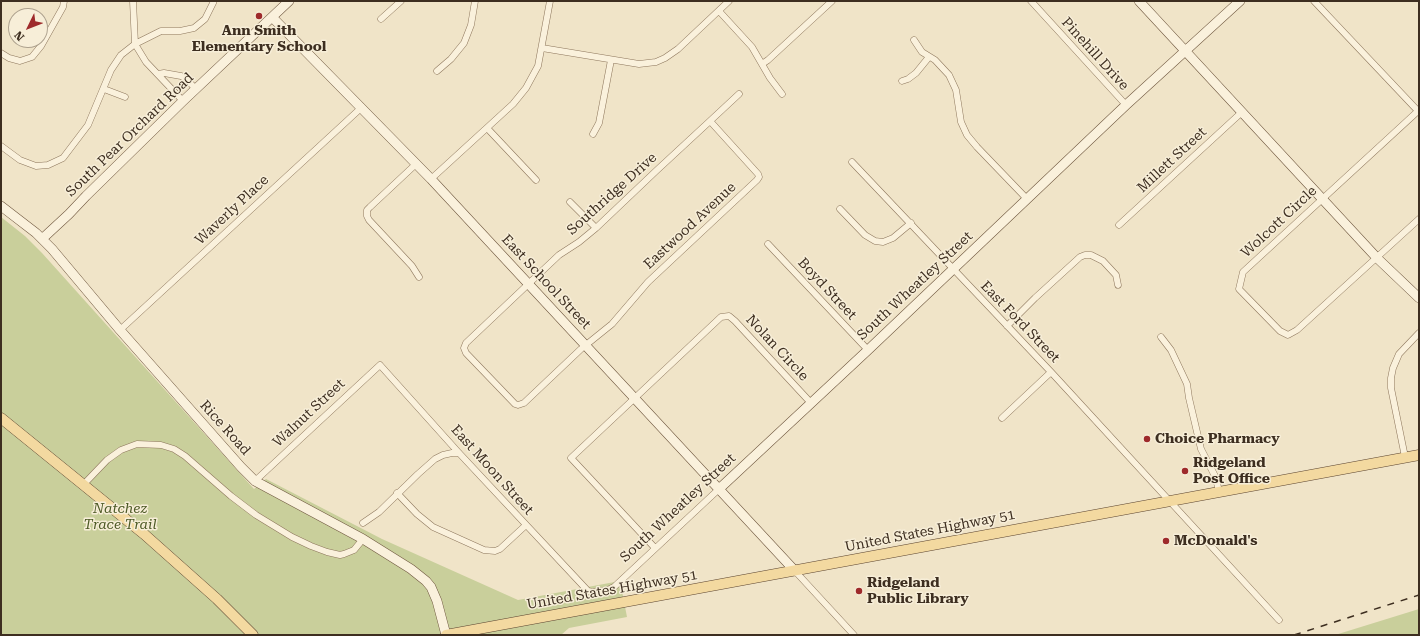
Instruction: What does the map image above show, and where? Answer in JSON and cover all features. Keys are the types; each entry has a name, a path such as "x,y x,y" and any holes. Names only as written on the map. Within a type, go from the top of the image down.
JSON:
{"main road":[{"path":"1,418 144,534 217,599 253,635"},
{"name":"United States Highway 51","path":"446,635 1419,455"}],"street":[{"path":"1,53 9,58 20,61 32,57 41,46 63,7 64,1"},
{"path":"133,1 135,44 146,62 183,101"},
{"name":"South Pear Orchard Road","path":"42,239 183,101 289,1"},
{"path":"381,19 401,1"},
{"path":"437,71 451,59 464,43 471,25 475,1"},
{"path":"430,179 513,104 526,88 538,66 550,1"},
{"path":"542,48 611,60 648,64 665,58 678,49 729,1"},
{"path":"762,64 832,1"},
{"name":"Pinehill Drive","path":"1031,1 1126,105"},
{"path":"1139,1 1377,258 1419,298"},
{"name":"South Wheatley Street","path":"608,590 614,587 868,350 1126,105 1186,52 1240,1"},
{"path":"1314,1 1418,112"},
{"path":"1,146 20,160 36,166 48,165 63,158 88,124 111,70 121,55 135,44 161,32 180,31 194,28 205,19 214,3"},
{"path":"719,11 752,47 770,78 782,94"},
{"name":"East School Street","path":"272,17 416,164 795,571"},
{"path":"914,40 922,52 942,67 949,75 956,90 961,122 967,135 1027,198"},
{"path":"902,81 908,79 916,73 929,56"},
{"path":"593,134 599,123 611,60"},
{"path":"158,74 164,73 181,76 196,89"},
{"path":"104,88 125,96"},
{"name":"Southridge Drive","path":"586,346 524,403 518,405 513,403 466,353 464,348 466,343 559,255 583,239 596,228 739,94"},
{"name":"Waverly Place","path":"120,330 361,108"},
{"name":"Millett Street","path":"1119,225 1242,112"},
{"name":"Wolcott Circle","path":"1418,112 1322,198 1243,272 1239,289 1280,331 1288,335 1297,330 1419,219"},
{"name":"Eastwood Avenue","path":"586,346 612,324 648,282 759,177 758,174 710,121"},
{"path":"487,128 536,180"},
{"name":"East Ford Street","path":"852,162 1052,372 1279,620"},
{"path":"416,164 367,210 367,216 412,266 419,277"},
{"path":"570,202 596,228"},
{"name":"Rice Road","path":"1,206 52,249 120,330 241,467 255,480 363,539 411,569 426,581 431,587 437,601 446,635"},
{"path":"840,209 865,235 875,241 883,242 893,238 911,223"},
{"name":"Boyd Street","path":"768,244 868,350"},
{"path":"1007,326 1080,257 1085,255 1091,255 1103,261 1116,275 1118,286"},
{"name":"Nolan Circle","path":"635,399 721,317 729,316 811,402"},
{"path":"1405,457 1391,388 1391,378 1393,368 1399,354 1419,333"},
{"path":"1161,337 1171,350 1187,384 1201,450 1216,478 1219,492"},
{"name":"Walnut Street","path":"255,480 380,365"},
{"name":"East Moon Street","path":"380,365 459,453 588,591 593,592 608,590"},
{"path":"1002,418 1052,372"},
{"path":"635,399 571,458 655,548"},
{"path":"84,484 107,460 120,450 137,444 161,445 170,447 185,456 230,496 256,516 311,546 340,555 354,550 363,539"},
{"path":"363,523 379,512 397,493 435,459 452,452 459,453"},
{"path":"397,493 432,527 484,550 495,551 500,549 526,525"},
{"path":"795,571 854,635"}],"green space":[{"name":"Natchez Trace Trail","path":"1,217 25,236 42,253 254,489 266,479 382,539 518,600 620,581 627,617 569,628 561,635 1,635"},
{"path":"1419,609 1419,635 1335,635"}],"railway":[{"path":"1294,635 1419,595"}],"place":[{"name":"Ann Smith Elementary School","path":"259,16"},
{"name":"Choice Pharmacy","path":"1147,439"},
{"name":"Ridgeland Post Office","path":"1185,471"},
{"name":"McDonald's","path":"1166,541"},
{"name":"Ridgeland Public Library","path":"859,591"}]}
